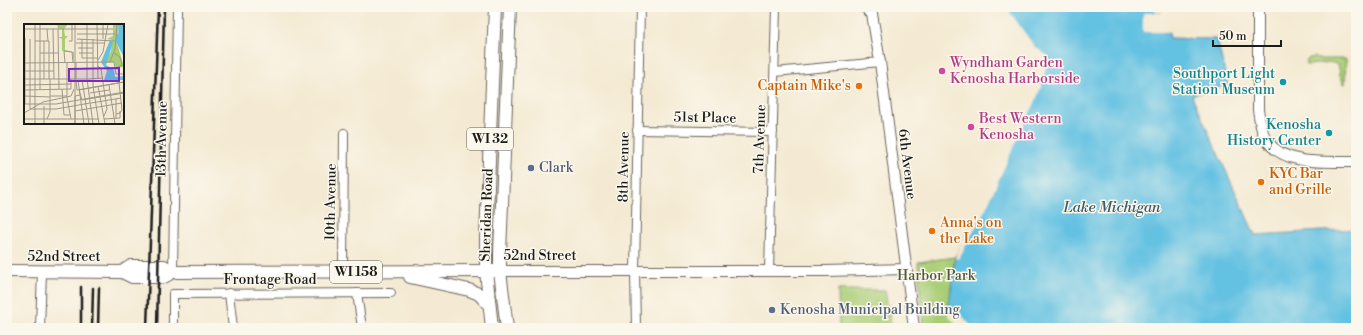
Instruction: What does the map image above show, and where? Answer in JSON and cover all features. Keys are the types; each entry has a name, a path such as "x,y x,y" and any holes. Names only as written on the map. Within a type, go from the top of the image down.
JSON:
{"main road":[{"name":"Sheridan Road","path":"492,328 486,271 486,238 495,7"},
{"name":"Sheridan Road","path":"507,328 500,271 500,237 510,7"},
{"name":"52nd Street","path":"7,271 122,272 132,266 164,266 173,272 500,271"},
{"path":"388,272 469,290 479,294 489,305"}],"street":[{"name":"13th Avenue","path":"173,272 177,7"},
{"name":"8th Avenue","path":"636,328 635,271 640,7"},
{"name":"7th Avenue","path":"769,271 776,7"},
{"name":"6th Avenue","path":"864,7 872,14 880,62 914,328"},
{"path":"1258,7 1258,110 1260,125 1267,142 1288,157 1307,161 1356,162"},
{"path":"775,72 880,62"},
{"name":"51st Place","path":"637,130 773,132"},
{"name":"10th Avenue","path":"343,272 344,133"},
{"name":"52nd Street","path":"500,271 769,271 907,269"},
{"path":"40,328 42,272"},
{"path":"229,293 234,328"},
{"path":"357,293 362,328"},
{"name":"Frontage Road","path":"172,328 173,294 391,293"}],"green space":[{"path":"1315,57 1317,59 1346,59 1345,84 1343,84 1339,67 1335,64 1327,62 1306,65 1307,59"},
{"name":"Harbor Park","path":"955,257 948,312 962,328 923,328 918,262"},
{"path":"838,290 885,290 892,328 839,328"}],"water":[{"name":"Lake Michigan","path":"1004,7 1153,7 1155,13 1162,13 1163,32 1169,32 1170,38 1217,39 1228,85 1205,90 1192,96 1255,235 1356,229 1356,326 1329,328 962,328 948,312 955,257 1034,95 1044,59"}],"pier":[{"path":"1002,7 1006,7 1035,47 1048,56 1043,81 1035,103 1022,128 986,208 959,258 955,259 1032,94 1042,60 1032,50"},
{"path":"1143,13 1164,13 1165,30 1168,30 1168,32 1143,32"},
{"path":"949,305 956,309 973,328 959,328 948,315"}],"railway":[{"path":"147,328 158,7"},
{"path":"157,328 164,7"},
{"path":"81,287 81,328"},
{"path":"92,328 93,288"},
{"path":"98,328 99,288"}],"place":[{"name":"Wyndham Garden Kenosha Harborside","path":"942,71"},
{"name":"Southport Light Station Museum","path":"1283,82"},
{"name":"Captain Mike's","path":"859,86"},
{"name":"Best Western Kenosha","path":"971,127"},
{"name":"Kenosha History Center","path":"1329,133"},
{"name":"Clark","path":"531,168"},
{"name":"KYC Bar and Grille","path":"1261,182"},
{"name":"Anna's on the Lake","path":"932,231"},
{"name":"Kenosha Municipal Building","path":"772,310"}]}
